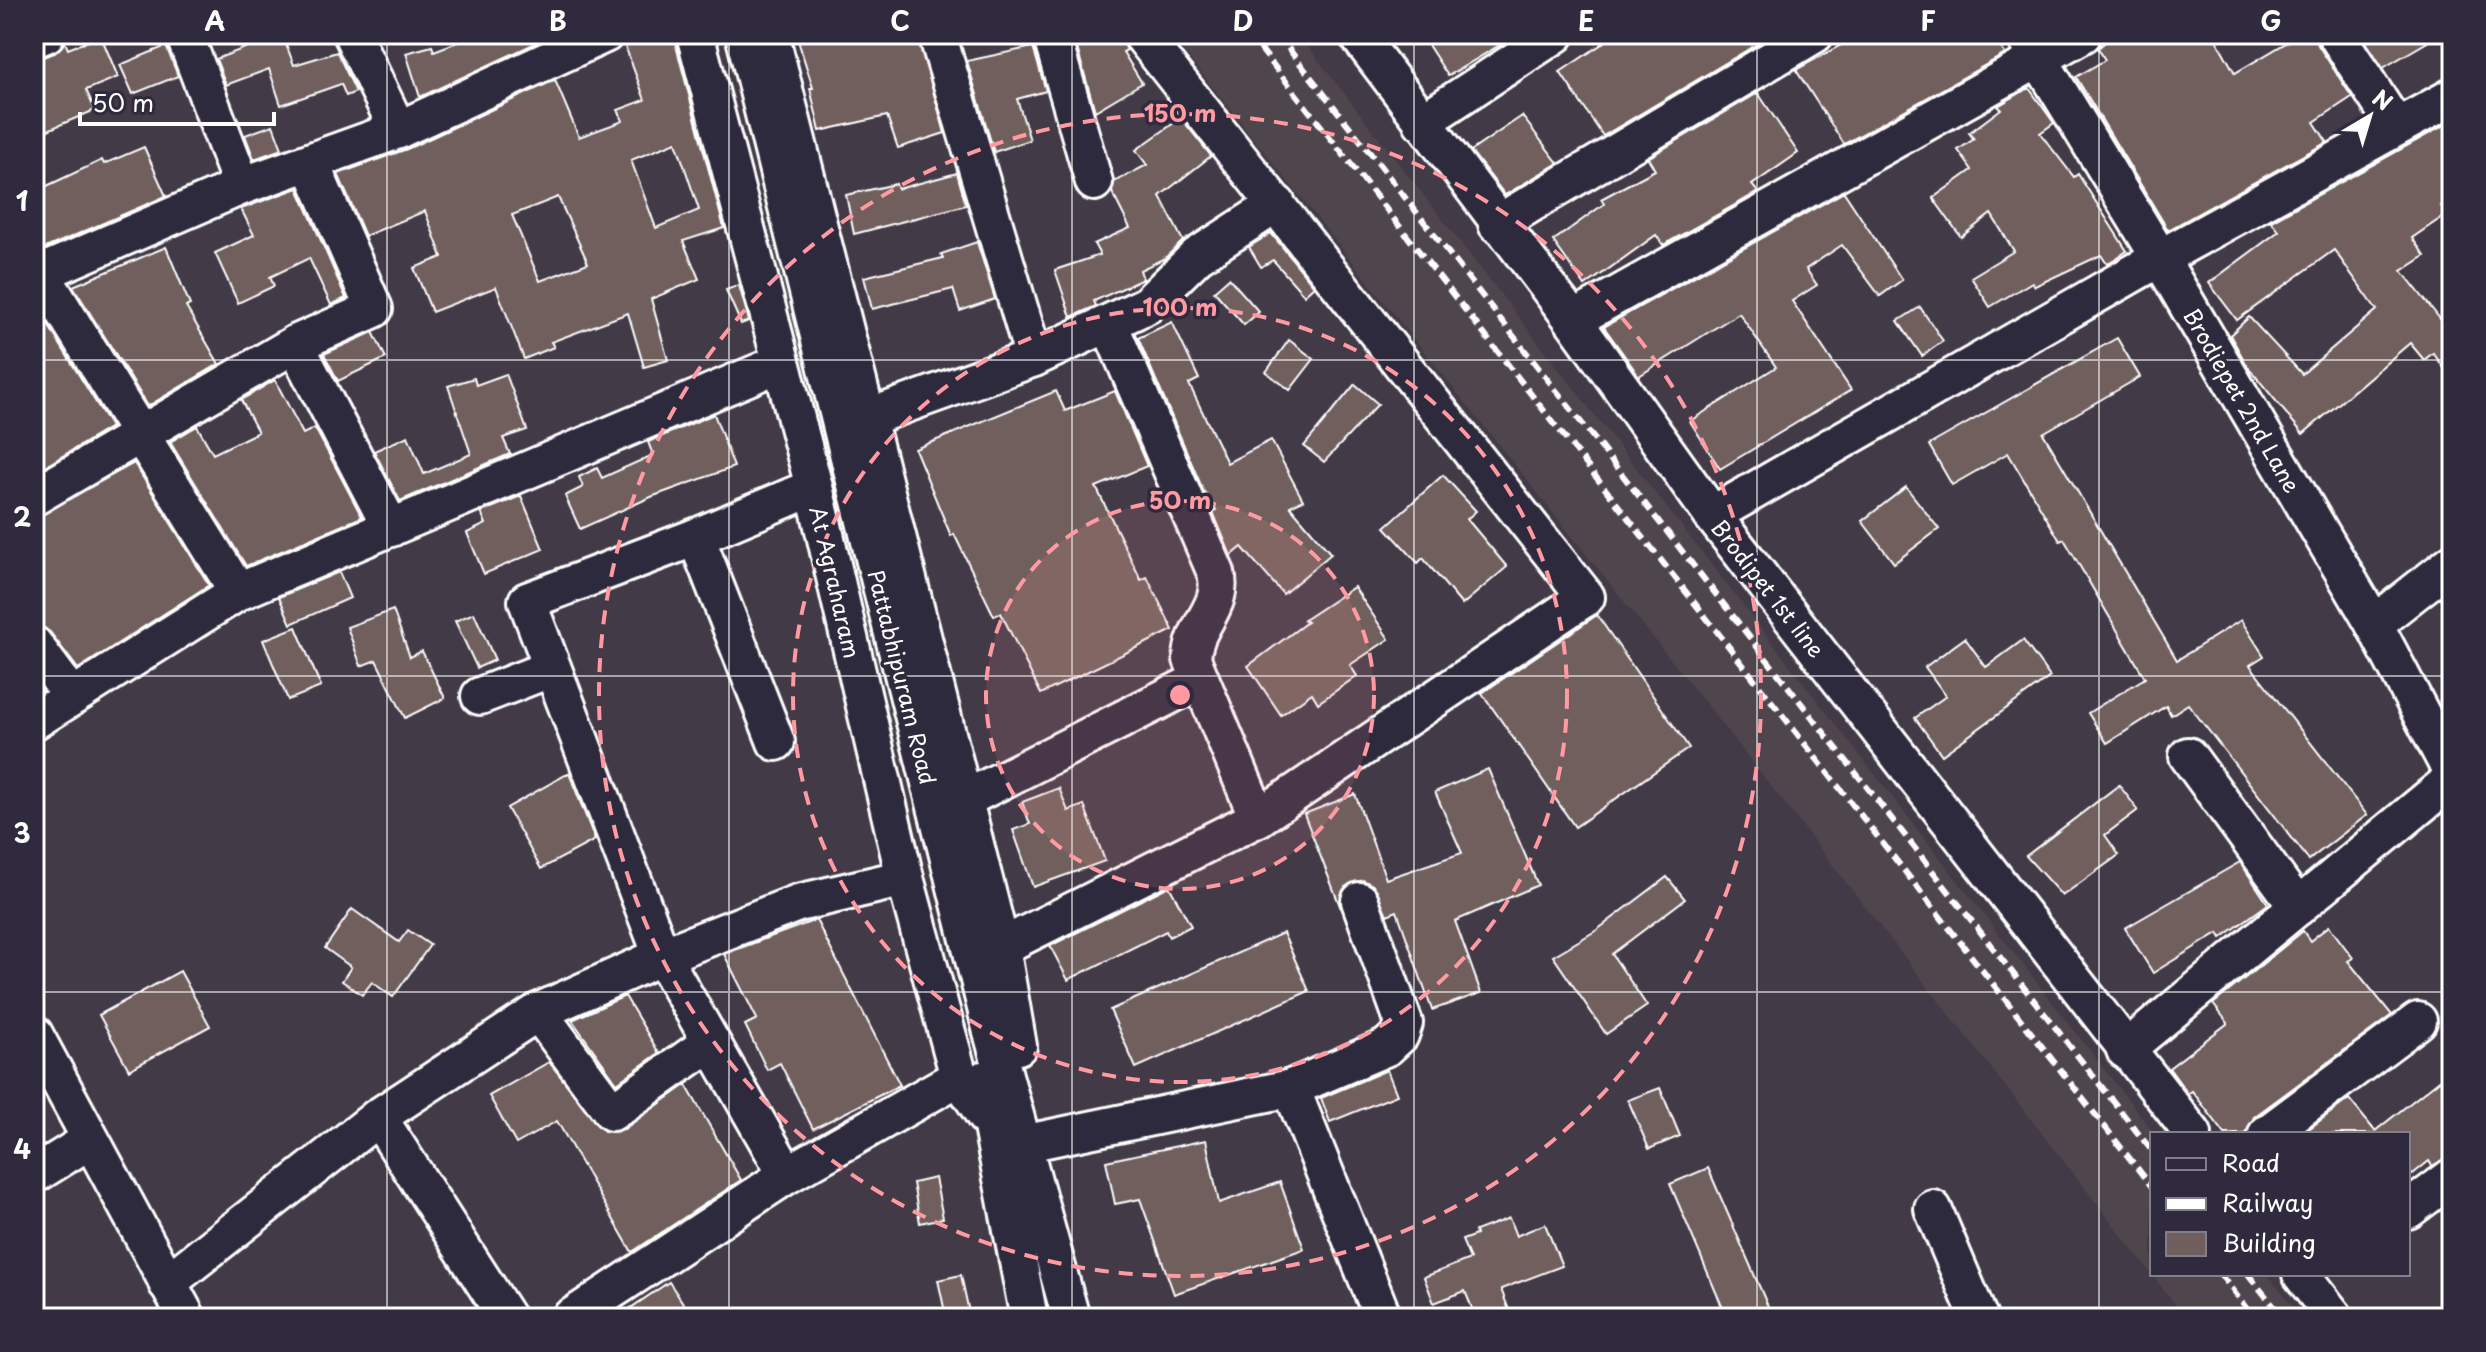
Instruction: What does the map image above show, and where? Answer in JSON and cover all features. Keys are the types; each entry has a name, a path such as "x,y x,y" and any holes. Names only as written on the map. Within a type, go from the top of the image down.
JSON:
{"street":[{"path":"34,39 46,34"},
{"path":"184,34 242,186"},
{"path":"352,34 398,130"},
{"path":"238,592 142,433 37,274 242,186 398,130 605,34"},
{"name":"At Agraharam","path":"695,34 814,487 905,878 959,1077 1009,1126"},
{"name":"Pattabhipuram Road","path":"729,34 1009,1126 1071,1318"},
{"name":"Pattabhipuram Road","path":"744,34 913,755"},
{"path":"770,34 870,417 1001,947 1025,1084 1009,1126 1291,1088 1387,1047 1400,1035 1404,1023 1360,901"},
{"path":"937,34 1034,358"},
{"path":"1051,34 1094,182"},
{"path":"1001,947 1258,818 1586,597 1141,34"},
{"name":"Brodipet 1st line","path":"1357,34 1497,224 1573,320 1712,515 2191,1132"},
{"path":"1422,122 1556,34"},
{"path":"1497,224 1815,34"},
{"path":"1573,320 2031,46 2083,34"},
{"path":"2336,34 2396,127"},
{"name":"Brodiepet 2nd Lane","path":"2031,46 2160,258 2374,624 2452,776"},
{"path":"1712,515 2160,258 2452,97"},
{"path":"34,497 295,344 374,309 310,162"},
{"path":"870,417 1034,358 1147,305 1197,256 1277,204"},
{"path":"1109,324 1220,587 1217,600 1193,640 1192,659 1258,818"},
{"path":"295,344 391,528"},
{"path":"34,721 238,592 781,363"},
{"path":"787,1175 662,956 527,601 696,537 814,487"},
{"path":"696,537 776,742"},
{"path":"2374,624 2452,563"},
{"path":"34,645 72,696"},
{"path":"480,696 552,668"},
{"path":"963,800 1200,680"},
{"path":"2188,756 2298,907"},
{"path":"2125,1050 2452,776"},
{"path":"167,1283 378,1117 538,1012 662,956 798,903 905,878"},
{"path":"538,1012 612,1112 711,1042"},
{"path":"2270,1132 2418,1021"},
{"path":"34,1034 187,1318"},
{"path":"570,1318 787,1175 959,1077"},
{"path":"1291,1088 1383,1318"},
{"path":"378,1117 507,1318"},
{"name":"Pattabhipuram Road","path":"1009,1126 1029,1318"},
{"path":"34,1175 90,1140"},
{"path":"2410,1208 2452,1177"},
{"path":"1933,1209 1979,1318"},
{"path":"2310,1277 2335,1318"}],"shaded area":[{"path":"1170,34 1298,34 2153,1132 2150,1132 2150,1272 1731,735"},
{"path":"2153,1276 2269,1276 2302,1318 2186,1318"}],"building":[{"path":"253,34 282,34 294,65 337,52 356,92 346,96 341,84 281,105 269,69 226,85 216,59 256,44"},
{"path":"478,34 535,34 538,42 420,97 406,53 432,46 434,51"},
{"path":"626,34 673,34 724,228 683,241 699,279 651,299 668,360 644,367 628,313 551,342 554,347 524,359 496,287 432,312 414,268 442,257 425,211 365,236 338,174 407,149 555,80 579,137 623,121 618,110 645,100 624,43","holes":["676,142 699,210 656,228 631,160","558,197 588,263 540,281 512,215"]},
{"path":"796,34 917,34 945,133 898,148 887,116 820,131 810,88 813,88"},
{"path":"1085,34 1120,34 1127,50 1123,52 1142,83 1095,111 1075,41"},
{"path":"1421,34 1518,34 1448,76"},
{"path":"1617,34 1774,34 1603,136 1560,72"},
{"path":"1861,34 1993,34 2005,54 1844,144 1796,70"},
{"path":"2115,34 2213,34 2235,73 2301,34 2315,34 2318,45 2352,97 2314,122 2327,142 2168,230 2076,77 2105,60 2098,48"},
{"path":"2361,34 2441,34 2383,68"},
{"path":"101,36 118,77 86,90 95,110 34,136 34,60 55,53 65,42 68,49"},
{"path":"166,46 178,76 133,94 120,65"},
{"path":"1033,47 1046,91 1017,99 1030,140 994,152 967,61"},
{"path":"2029,88 2054,123 2040,133 2074,177 2078,174 2127,251 2107,264 2101,255 2035,286 2032,282 1990,307 1971,277 2014,251 1991,214 1961,237 1933,198 1972,170 1958,150 1974,139 1969,133 2001,109 1998,106"},
{"path":"1758,93 1798,153 1752,185 1758,192 1663,245 1656,235 1585,286 1553,241 1604,204 1601,199 1655,170 1648,158"},
{"path":"1522,116 1558,163 1505,195 1471,151"},
{"path":"1181,118 1211,156 1160,196 1183,241 1165,258 1140,270 1143,279 1094,301 1096,306 1071,317 1055,270 1100,255 1094,244 1130,228 1112,192 1114,182 1147,165 1136,150"},
{"path":"2452,121 2452,199 2441,206 2447,214 2412,238 2425,256 2402,271 2452,334 2452,379 2433,353 2424,360 2410,343 2303,434 2248,367 2230,335 2249,317 2302,374 2377,310 2334,250 2237,320 2209,283 2279,231 2271,221"},
{"path":"273,125 282,149 254,159 245,135"},
{"path":"144,147 166,196 34,253 34,192 102,160 104,164"},
{"path":"957,173 966,205 854,234 846,195 896,184 898,189"},
{"path":"298,188 346,298 331,305 309,258 270,277 274,286 238,303 215,253 254,235 241,209"},
{"path":"1844,192 1902,280 1880,296 1842,245 1806,269 1817,285 1792,301 1851,390 1720,469 1690,421 1776,367 1739,313 1639,376 1604,327"},
{"path":"1271,233 1314,286 1304,295 1273,260 1261,267 1249,247"},
{"path":"977,242 995,299 960,311 953,289 872,309 864,277 943,258 941,254"},
{"path":"166,247 190,305 186,307 219,364 148,406 73,286"},
{"path":"1229,278 1259,312 1244,325 1214,291"},
{"path":"739,285 749,321 741,324 726,290"},
{"path":"34,302 111,427 34,473"},
{"path":"1920,307 1943,341 1922,356 1898,321"},
{"path":"1172,322 1199,379 1189,384 1227,463 1271,440 1303,500 1290,506 1331,554 1283,594 1242,547 1231,556 1213,512 1216,510 1203,490 1138,338"},
{"path":"373,332 386,358 338,381 324,354"},
{"path":"2117,338 2140,377 2043,433 2177,660 2241,620 2264,656 2250,665 2367,815 2309,860 2188,704 2171,715 2166,706 2107,743 2088,713 2145,678 2064,539 2060,541 2008,453 1952,485 1929,445"},
{"path":"1289,340 1314,359 1290,390 1266,372"},
{"path":"506,374 527,430 503,438 510,454 400,501 374,451 408,436 424,474 471,454 448,386 474,378 476,385"},
{"path":"275,380 303,434 315,428 362,517 246,566 170,442 197,426 213,454 258,432 241,400"},
{"path":"1355,384 1378,404 1324,462 1304,446"},
{"path":"1056,391 1065,411 1115,391 1147,466 1096,487 1141,580 1147,577 1173,630 1041,694 1001,613 994,616 954,534 951,536 915,449"},
{"path":"714,414 734,467 651,497 580,529 565,496 583,487 579,477 597,468 602,478 653,455 648,442"},
{"path":"134,463 209,585 78,669 50,632 34,624 34,518"},
{"path":"1443,475 1476,511 1467,519 1507,567 1462,605 1423,558 1418,563 1385,527"},
{"path":"1906,487 1939,529 1894,563 1862,521"},
{"path":"521,496 543,549 484,574 467,533 486,524 481,512"},
{"path":"339,572 350,598 291,624 279,597"},
{"path":"1354,587 1389,639 1350,665 1357,676 1318,703 1312,693 1281,715 1248,666 1307,622 1304,620"},
{"path":"393,610 410,657 422,651 445,698 405,718 376,660 361,666 347,627"},
{"path":"474,613 495,660 477,668 455,621"},
{"path":"1597,615 1689,748 1575,827 1482,693"},
{"path":"296,627 321,687 288,700 263,640"},
{"path":"1965,638 1986,667 2023,640 2050,677 1942,755 1915,718 1946,696 1925,667"},
{"path":"1488,769 1538,885 1455,921 1481,993 1432,1010 1397,911 1387,915 1374,886 1363,880 1345,887 1340,906 1304,814 1355,794 1386,879 1462,853 1435,792"},
{"path":"569,773 595,840 541,869 507,808"},
{"path":"2119,785 2138,810 2105,835 2119,855 2062,896 2026,856"},
{"path":"1059,788 1068,811 1084,805 1105,861 1033,887 1013,830 1030,824 1022,802"},
{"path":"2240,862 2268,904 2221,938 2218,933 2153,973 2125,928"},
{"path":"1667,877 1685,899 1612,954 1647,1006 1606,1034 1553,956 1597,930"},
{"path":"1169,886 1191,926 1169,937 1166,931 1068,980 1050,946"},
{"path":"352,909 399,942 408,930 430,945 393,997 372,982 362,995 342,981 351,967 325,948"},
{"path":"816,920 900,1085 813,1129 780,1063 767,1070 745,1025 757,1019 724,954"},
{"path":"2329,926 2353,958 2348,961 2392,1015 2254,1117 2247,1132 2223,1132 2192,1091 2188,1094 2169,1068 2228,1023 2213,1004 2303,931 2310,941"},
{"path":"1283,933 1309,991 1136,1068 1110,1010"},
{"path":"180,971 210,1026 129,1070 99,1015"},
{"path":"625,996 659,1053 617,1083 572,1020"},
{"path":"549,1062 604,1131 624,1129 686,1085 741,1180 632,1252 557,1121 516,1144 489,1096"},
{"path":"1387,1070 1397,1095 1330,1122 1321,1098"},
{"path":"2452,1070 2452,1156 2432,1166 2429,1161 2410,1176 2410,1132 2305,1132 2349,1099 2375,1131"},
{"path":"1660,1088 1680,1136 1649,1149 1628,1100"},
{"path":"1206,1140 1219,1203 1280,1182 1304,1249 1174,1294 1140,1199 1115,1204 1106,1161"},
{"path":"1708,1168 1773,1318 1727,1318 1670,1184"},
{"path":"935,1178 943,1218 920,1223 913,1183"},
{"path":"1509,1218 1516,1236 1545,1224 1562,1266 1501,1289 1512,1318 1476,1318 1465,1291 1434,1303 1424,1277 1470,1259 1462,1240 1476,1235 1475,1231"},
{"path":"961,1275 969,1312 946,1317 938,1280"},
{"path":"669,1282 687,1309 674,1318 616,1318"}],"railway":[{"path":"1249,34 2150,1184"},
{"path":"1277,34 2150,1148"},
{"path":"2222,1276 2254,1318"},
{"path":"2250,1276 2283,1318"}]}
